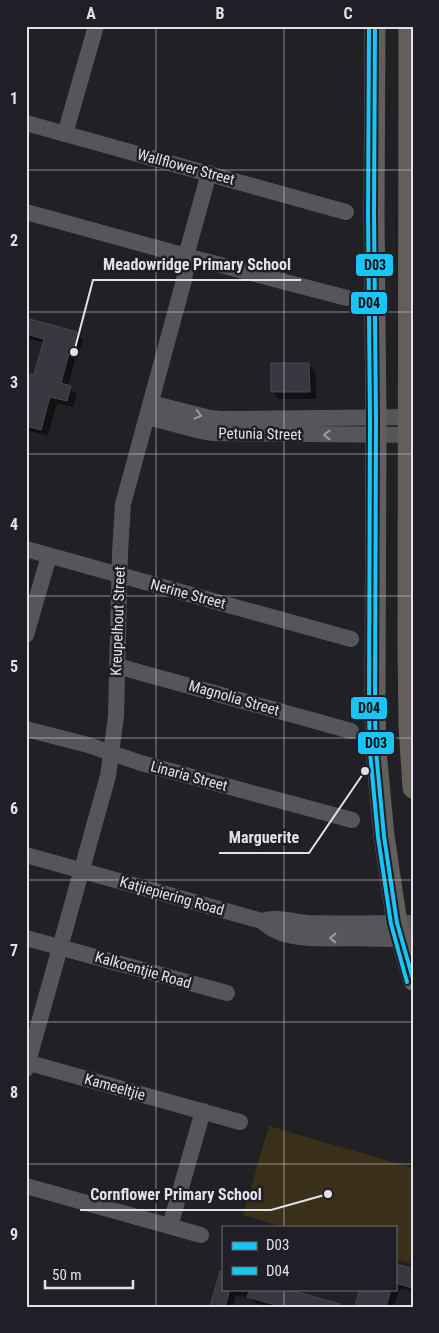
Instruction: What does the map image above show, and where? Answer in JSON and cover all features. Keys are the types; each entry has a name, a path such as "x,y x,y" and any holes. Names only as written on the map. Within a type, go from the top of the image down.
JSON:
{"main road":[{"path":"375,26 376,587 374,646 376,751 384,836 398,931 413,980"},
{"path":"409,26 411,426 408,647 413,788"}],"street":[{"path":"65,134 96,26"},
{"name":"Wallflower Street","path":"26,123 346,212"},
{"name":"Kreupelhout Street","path":"27,1065 108,776 116,716 123,504 184,280 186,256 209,173"},
{"path":"26,212 347,298"},
{"name":"Petunia Street","path":"149,410 201,432 213,434 411,426"},
{"name":"Nerine Street","path":"26,550 351,639"},
{"path":"26,635 49,556"},
{"name":"Magnolia Street","path":"117,666 351,731"},
{"name":"Linaria Street","path":"26,729 111,752 141,763 352,820"},
{"name":"Katjiepiering Road","path":"26,855 262,921 275,930 303,938 398,931"},
{"name":"Kalkoentjie Road","path":"26,938 227,994"},
{"name":"Kameeltjie","path":"27,1065 240,1122"},
{"path":"170,1226 202,1111"},
{"path":"26,1186 201,1235"}],"shaded area":[{"path":"269,1126 413,1168 413,1264 396,1259 396,1226 282,1226 243,1215"}],"building":[{"path":"26,318 77,332 73,347 71,346 61,383 71,386 67,401 50,397 41,430 26,426 26,401 29,391 26,390 26,373 34,375 44,339 26,334"},
{"path":"271,363 309,363 310,392 271,392"},
{"path":"397,1264 413,1269 413,1288 396,1283"},
{"path":"220,1271 222,1271 222,1290 230,1290 225,1307 210,1307"},
{"path":"250,1290 290,1290 340,1304 339,1307 283,1307 247,1297"},
{"path":"359,1290 391,1290 386,1307 355,1307"}],"transit line":[{"name":"D04","path":"369,26 370,752 378,837 391,924 407,982"},
{"name":"D03","path":"375,26 376,751 384,836 397,923 413,979"}],"place":[{"name":"Meadowridge Primary School","path":"74,352"},
{"name":"Marguerite","path":"365,771"},
{"name":"Cornflower Primary School","path":"328,1194"}]}
